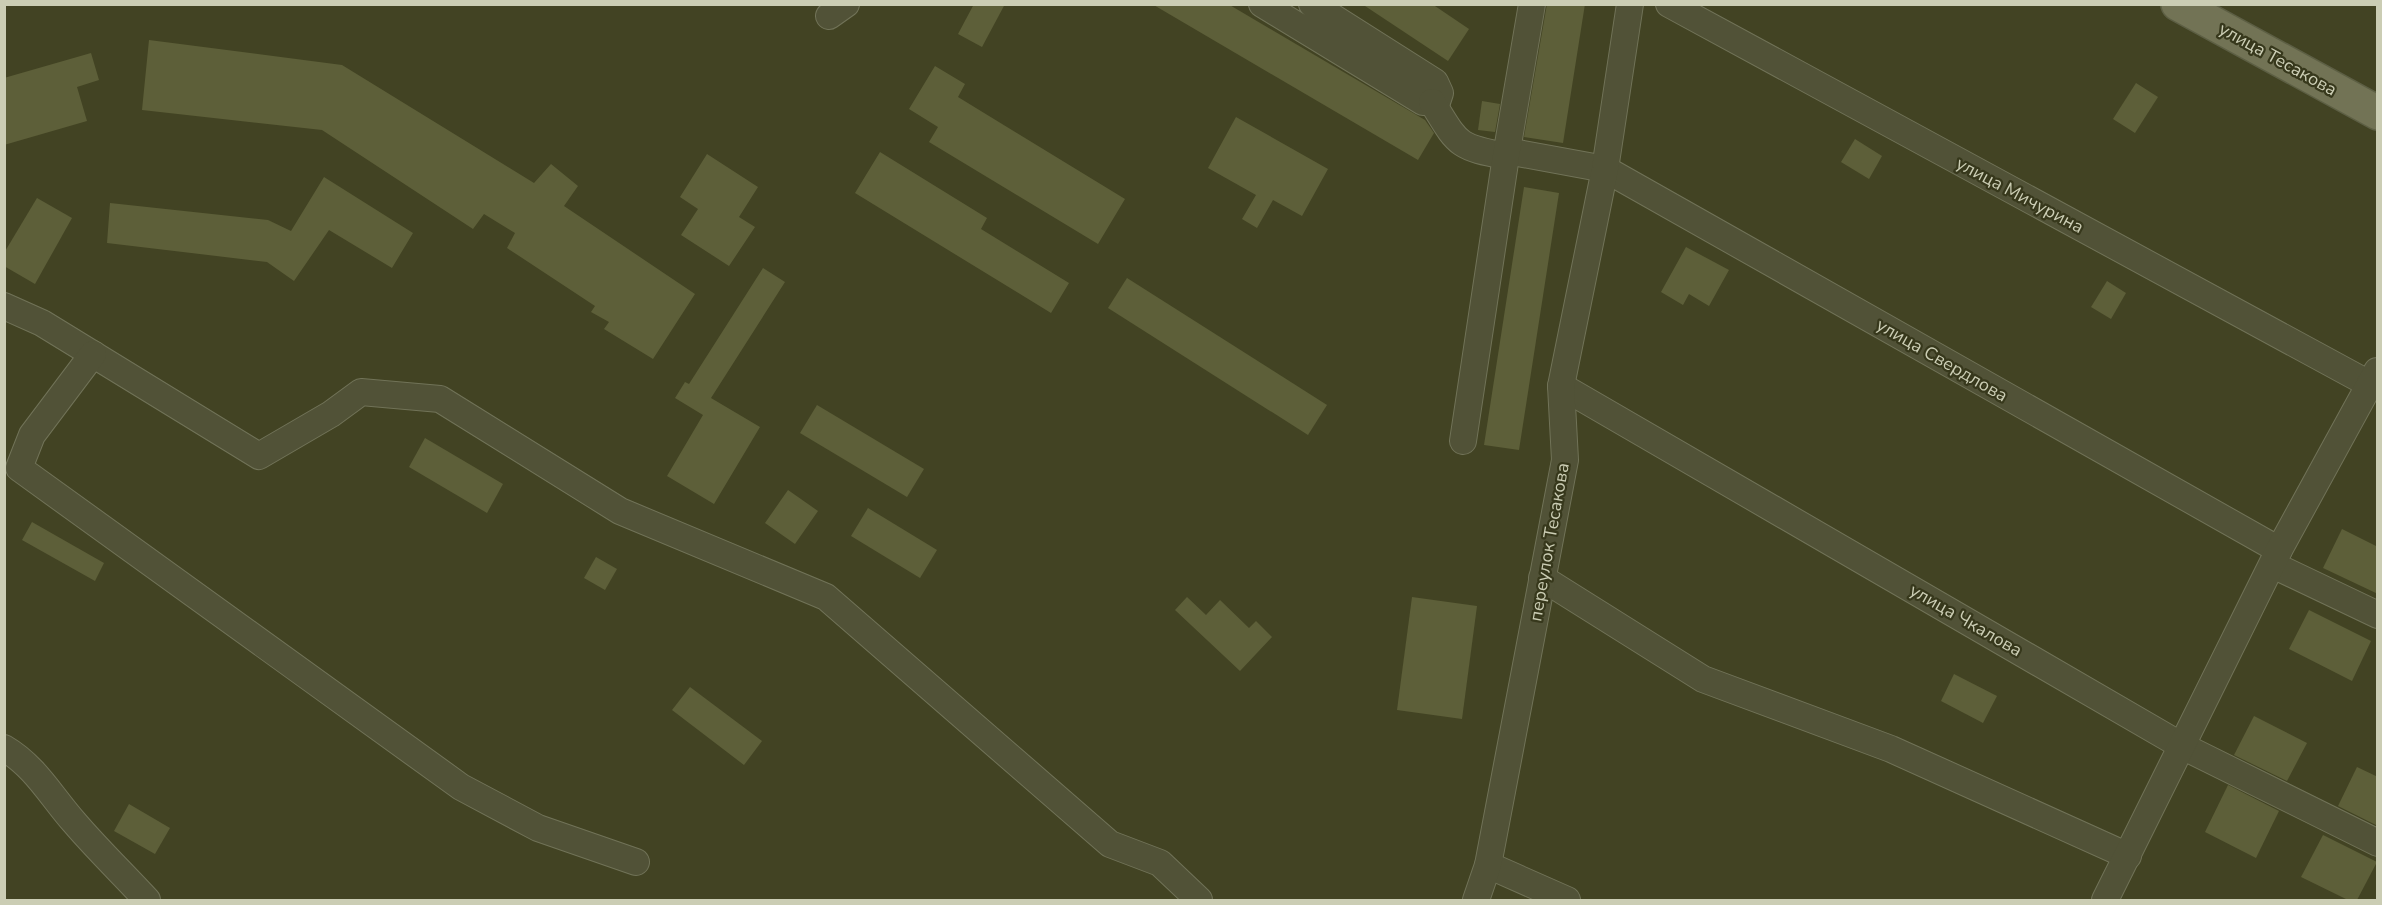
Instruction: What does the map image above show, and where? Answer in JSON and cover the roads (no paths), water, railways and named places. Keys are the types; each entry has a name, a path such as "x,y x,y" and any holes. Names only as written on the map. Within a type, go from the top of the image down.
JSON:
{"main road":[{"name":"улица Тесакова","path":"2178,4 2378,113"}],"street":[{"path":"1262,4 1423,102 1437,102 1440,93 1436,82 1312,4"},
{"path":"1463,441 1506,154 1532,4"},
{"name":"переулок Тесакова","path":"1476,900 1488,865 1565,460 1561,386 1605,169 1630,4"},
{"name":"улица Мичурина","path":"1669,4 2374,378"},
{"name":"улица Свердлова","path":"1432,102 1457,142 1477,151 1605,169 2378,615"},
{"path":"4,306 42,323 259,456 331,414 361,392 440,399 620,511 826,597 1110,844 1160,863 1199,900"},
{"path":"93,354 32,435 18,468 461,787 538,828 636,862"},
{"path":"2105,900 2276,558 2374,378"},
{"name":"улица Чкалова","path":"1561,386 2182,746 2378,843"},
{"path":"1542,578 1703,679 1891,749 2128,856"},
{"path":"4,748 18,756 33,770 74,822 147,900"},
{"path":"1488,865 1567,900"}]}
